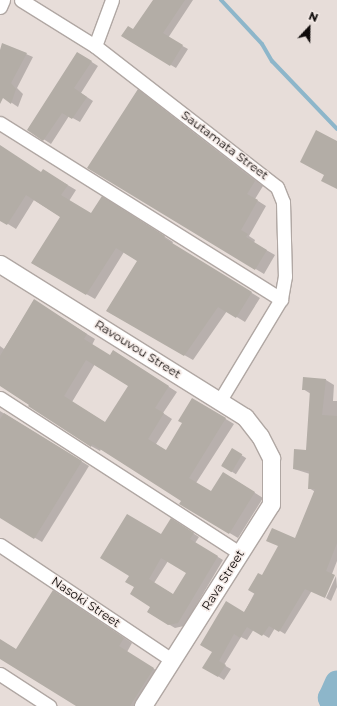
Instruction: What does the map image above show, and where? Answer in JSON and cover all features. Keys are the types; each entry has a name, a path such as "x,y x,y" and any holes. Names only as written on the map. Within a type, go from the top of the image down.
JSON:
{"main road":[{"name":"Ravouvou Street","path":"0,264 220,400 253,425 266,446"},
{"name":"Rava Street","path":"143,706 272,504 273,470 266,446"}],"street":[{"path":"0,7 3,0"},
{"name":"Sautamata Street","path":"21,0 95,46 277,186 283,202 285,276 280,299 220,400"},
{"path":"95,46 112,0"},
{"path":"0,123 280,299"},
{"path":"0,398 240,553"},
{"name":"Nasoki Street","path":"0,544 172,660"},
{"path":"0,674 49,706"}],"building":[{"path":"153,0 185,0 163,33 183,45 170,66 121,36 128,26 133,29"},
{"path":"2,43 27,53 11,83 16,89 11,104 3,98 0,104 0,50"},
{"path":"77,52 92,61 74,88 87,97 72,119 62,113 43,141 27,130"},
{"path":"138,89 255,181 247,194 258,200 241,230 248,234 246,237 267,250 255,270 87,168"},
{"path":"316,130 337,141 337,189 321,181 324,175 300,162"},
{"path":"0,145 41,172 43,169 68,185 61,195 91,213 102,196 165,236 164,238 252,292 236,318 218,307 184,356 106,311 137,261 116,248 86,295 31,263 60,217 26,195 7,225 0,221"},
{"path":"34,299 87,334 84,339 110,355 113,350 169,386 155,408 164,413 148,439 166,450 182,423 178,421 192,398 226,418 189,478 211,491 223,472 255,492 229,534 179,504 181,501 92,444 91,447 0,386 0,356","holes":["86,360 128,386 105,422 64,396"]},
{"path":"303,377 326,379 322,415 337,416 337,543 326,571 335,575 325,598 305,589 279,632 269,626 262,636 247,627 240,638 234,634 219,661 226,665 218,677 202,668 212,652 200,645 226,601 244,612 255,594 248,590 258,573 262,575 278,546 266,541 272,528 295,538 315,489 308,489 309,471 293,469 294,449 306,450 310,390 302,390"},
{"path":"4,413 82,461 34,539 0,518 0,419"},
{"path":"232,448 242,454 231,472 221,466"},
{"path":"127,514 161,534 171,518 194,533 190,539 218,556 178,623 168,625 147,612 150,607 130,594 134,587 125,582 129,576 100,558","holes":["161,558 186,573 173,594 149,579"]},
{"path":"53,590 124,638 119,646 154,668 130,706 76,706 0,659 0,639 16,649"}],"waterway":[{"path":"221,0 262,44 272,61 337,129"},
{"path":"333,706 330,698 337,682"}]}
